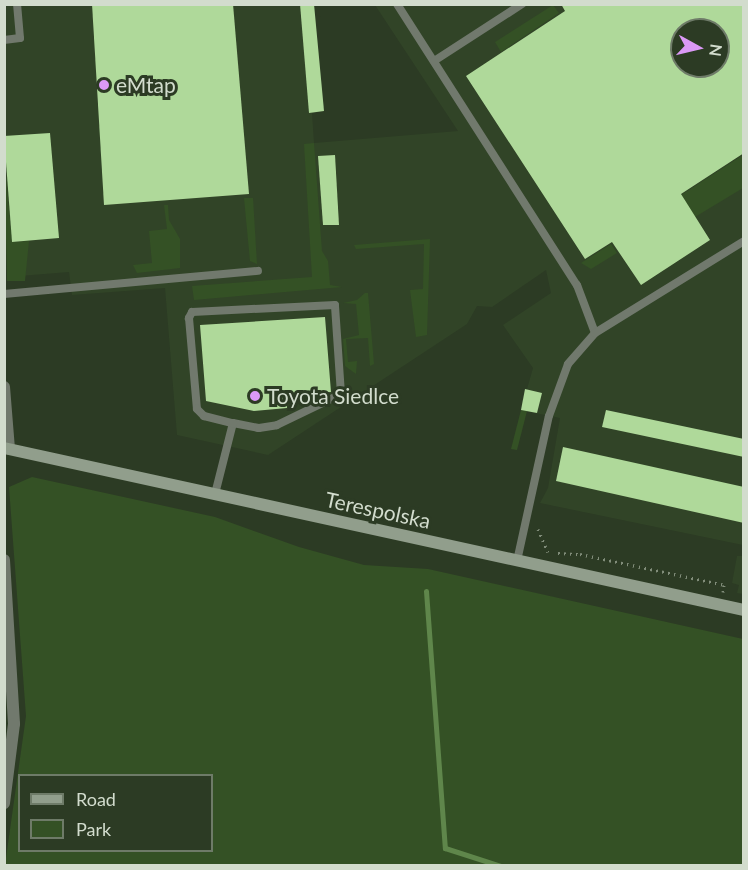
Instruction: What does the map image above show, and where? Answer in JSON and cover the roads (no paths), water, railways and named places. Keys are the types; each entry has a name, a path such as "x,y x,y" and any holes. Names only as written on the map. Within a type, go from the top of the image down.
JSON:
{"street":[{"path":"4,387 7,448"},
{"name":"Terespolska","path":"7,448 518,561 743,608"},
{"path":"4,560 14,724 4,803"}],"lane":[{"path":"4,40 20,38 17,4"},
{"path":"397,4 577,285 595,333"},
{"path":"434,61 522,4"},
{"path":"518,561 549,416 568,364 595,333 744,241"},
{"path":"4,294 258,271"},
{"path":"335,305 341,394 277,425 259,428 233,423 204,416 197,409 189,318 192,312 335,305"},
{"path":"215,494 233,423"}],"waterway":[{"path":"426,591 445,848 501,866"}],"place":[{"name":"eMtap","path":"104,85"},
{"name":"Toyota Siedlce","path":"255,396"}]}
